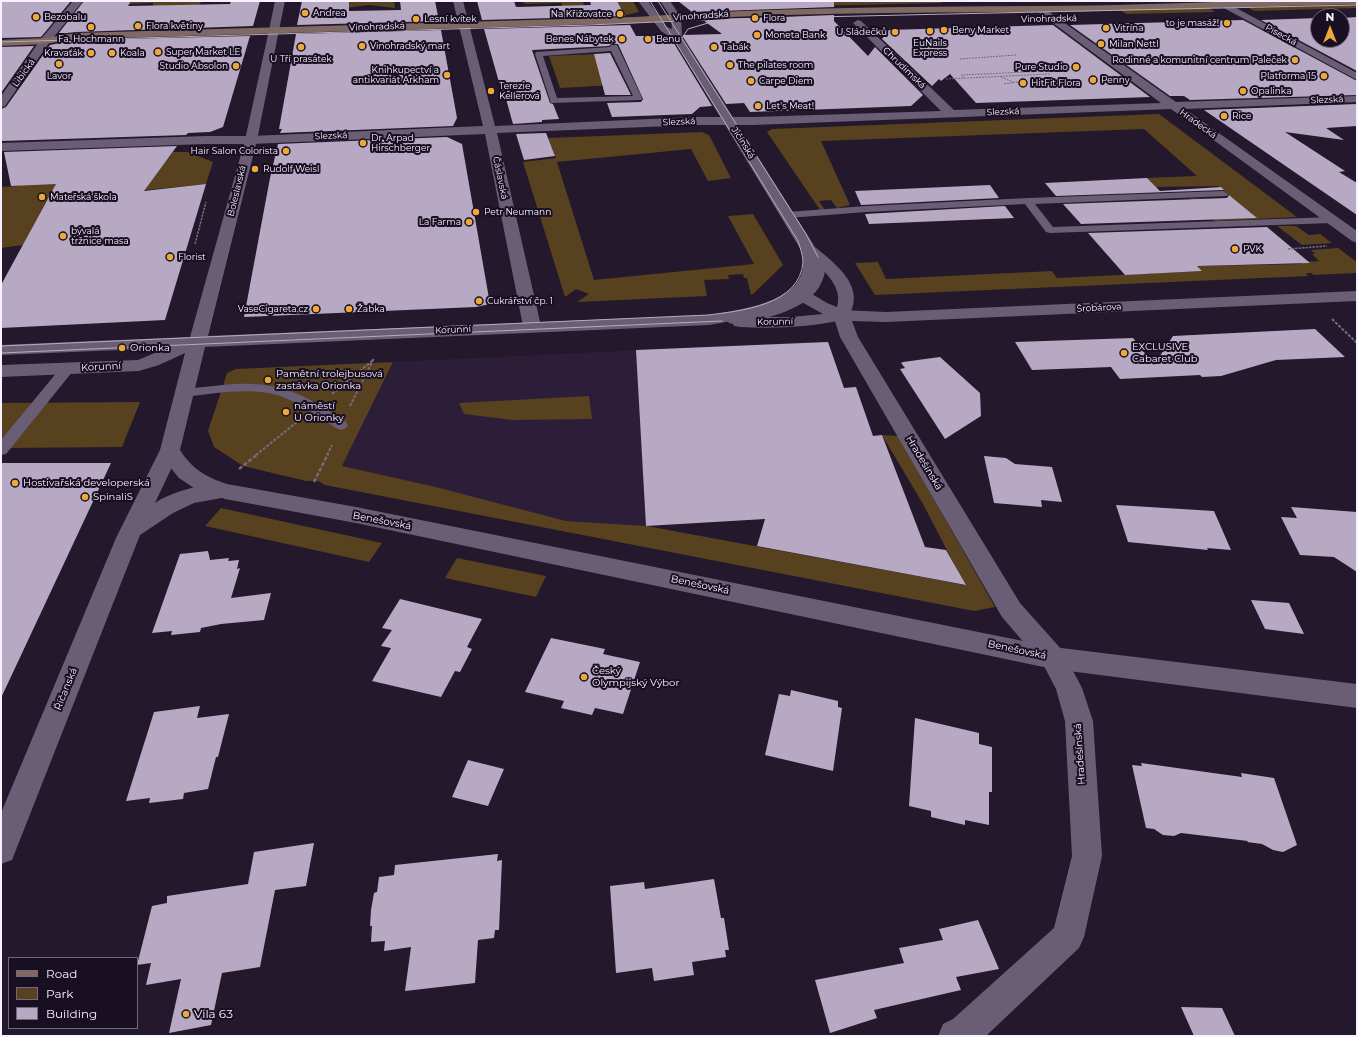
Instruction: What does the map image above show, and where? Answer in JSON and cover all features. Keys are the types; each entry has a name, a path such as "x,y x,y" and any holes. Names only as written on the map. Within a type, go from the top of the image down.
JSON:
{"main road":[{"name":"Vinohradská","path":"1,43 45,41 68,45 273,35 465,30 712,14 902,9 1038,14 1229,3 1357,1"},
{"name":"Vinohradská","path":"1083,18 1357,10"},
{"name":"Vinohradská","path":"1052,19 1068,18"},
{"path":"854,23 873,22"},
{"name":"Vinohradská","path":"465,30 613,33"},
{"name":"Vinohradská","path":"651,30 664,30"}],"street":[{"name":"Libická","path":"1,104 45,41 78,1"},
{"name":"Boleslavská","path":"197,342 251,140 280,1"},
{"name":"Čáslavská","path":"458,1 490,129 532,326"},
{"path":"643,1 657,18 664,30"},
{"name":"Jičínská","path":"665,1 676,17 679,32 730,121 788,215 814,254 832,270 845,290 847,305 841,315"},
{"name":"Písecká","path":"1229,3 1240,13 1357,77"},
{"name":"Hradecká","path":"1038,14 1052,19 1357,238"},
{"name":"Chrudimská","path":"854,23 950,114"},
{"name":"Jičínská","path":"664,30 679,32"},
{"name":"Slezská","path":"1,147 206,140 251,140 490,129 612,121 730,121 1357,99"},
{"name":"Jičínská","path":"800,295 812,269 814,254"},
{"path":"800,295 841,315"},
{"name":"Korunní","path":"716,320 769,308 800,295"},
{"name":"Šrobárova","path":"841,315 886,317 1357,296"},
{"name":"Korunní","path":"1,350 532,326 716,320 778,323 812,321 841,315"},
{"name":"Hradešínská","path":"841,315 849,337 1011,610 1054,658 1069,688 1079,721 1087,856 1068,937 964,1033 955,1036"},
{"path":"170,450 197,342"},
{"name":"Korunní","path":"1,371 139,365 153,361 197,342"},
{"name":"Benešovská","path":"170,450 186,473 201,483 225,491 356,515 1054,658 1357,696"},
{"name":"Říčanská","path":"1,849 127,538 170,450"},
{"path":"132,529 165,507 190,496 225,491"}],"lane":[{"path":"614,48 638,98 610,101 554,101 539,54 614,48"},
{"path":"788,215 1028,201 1223,194"},
{"path":"1028,201 1050,230 1332,220"},
{"path":"1,450 68,368"},
{"path":"184,393 261,388 283,392 314,408 341,425"}],"path":[{"path":"960,59 1016,55"},
{"path":"964,78 961,75 1047,71"},
{"path":"992,74 1013,82"},
{"path":"943,79 1050,74"},
{"path":"1004,84 1025,81"},
{"path":"195,244 206,202"},
{"path":"1288,249 1312,247"}],"shaded area":[{"path":"828,341 844,388 856,387 793,442 882,435 821,529 946,550 966,585 757,546 767,519 647,526 566,521 436,487 342,466 393,362"}],"green space":[{"path":"135,1 202,1 199,5 153,6 153,3 129,4"},
{"path":"346,1 394,1 395,8 369,5 345,8"},
{"path":"522,1 583,1 584,6 562,6 562,3 527,4 523,3"},
{"path":"617,1 633,1 639,12 622,16 624,14"},
{"path":"803,1 940,1 942,3 806,6"},
{"path":"1357,4 1357,8 1310,8 1310,9 1254,11 1247,7"},
{"path":"1209,8 1215,12 1126,14 1120,10"},
{"path":"598,54 613,85 560,88 549,56"},
{"path":"1159,114 1297,217 1215,221 1190,198 1209,199 1228,216 1252,214 1218,186 1156,187 1147,178 1197,176 1144,129 821,141 850,205 837,208 831,200 819,201 825,210 820,210 767,132 772,129"},
{"path":"702,132 709,135 731,178 708,181 691,149 557,162 594,280 754,264 728,216 753,214 783,265 751,295 747,278 744,278 743,274 728,275 729,279 704,280 707,296 577,302 589,294 576,289 565,297 523,162 556,158 548,138"},
{"name":"Mateřská škola","path":"173,152 188,152 213,162 206,184 47,200 23,245 1,248 1,187 19,186 24,181 134,160 168,159"},
{"path":"1277,226 1296,226 1309,235 1320,234 1332,243 1302,245"},
{"path":"1338,248 1357,262 1357,273 1314,275 1311,273 1306,273 1308,276 875,295 855,263 878,262 886,279 1052,271 1057,278 1202,271 1197,266 1301,264 1301,262 1319,261 1312,254 1315,254 1311,250"},
{"path":"393,362 342,466 436,487 566,521 647,526 965,585 923,504 882,435 898,436 995,607 974,611 325,485 318,481 306,481 243,466 214,447 208,431 227,373 236,369"},
{"path":"589,396 592,419 512,420 464,414 459,403"},
{"path":"140,402 122,447 1,448 1,403"},
{"path":"221,508 382,543 369,562 205,526"},
{"path":"457,558 546,576 536,597 445,578"}],"building":[{"path":"1,1 71,1 41,37 1,38"},
{"path":"84,1 131,1 128,6 230,4 231,1 260,1 253,26 76,32 58,34"},
{"path":"302,1 349,1 349,11 401,10 400,1 435,1 439,21 297,25"},
{"path":"477,1 514,1 516,7 591,5 590,1 617,1 625,16 482,20"},
{"path":"678,1 834,1 834,7 692,12"},
{"path":"834,15 834,21 868,56 875,47 923,95 911,106 750,112 744,103 726,104 683,37 683,35 722,34 703,20"},
{"path":"1350,17 1357,17 1357,71 1314,48 1350,48"},
{"path":"1310,18 1310,46 1261,20"},
{"path":"1243,20 1357,81 1357,95 1190,100 1184,96 1170,96 1070,25"},
{"path":"630,25 636,36 665,36 672,40 712,106 700,107 692,114 612,117 607,103 641,102 643,99 618,44 611,44 609,46 532,50 550,103 553,104 559,119 513,124 506,99 504,100 484,29"},
{"path":"1053,25 1150,97 976,103 950,74 941,81 939,79 932,86 882,39 889,30"},
{"path":"441,30 457,118 453,126 280,133 282,129 279,129 296,34"},
{"path":"250,36 223,127 210,132 188,133 186,135 2,141 1,109 6,107 50,45 76,40"},
{"path":"34,46 1,93 1,47"},
{"path":"610,53 631,95 605,95 594,54"},
{"path":"1357,104 1357,126 1326,128 1344,140 1285,132 1345,171 1339,172 1357,183 1357,215 1204,110"},
{"path":"546,133 555,156 524,160 516,134"},
{"path":"447,137 462,144 490,304 476,307 244,317 270,178 278,144"},
{"path":"177,146 144,191 206,184 165,320 1,328 1,285 56,184 11,186 4,152"},
{"path":"1147,178 1160,191 1221,187 1224,190 1056,196 1045,183"},
{"path":"990,185 999,198 861,205 855,191"},
{"path":"1229,195 1257,218 1081,224 1063,204 1227,198"},
{"path":"1005,206 1014,218 869,224 865,214"},
{"path":"1267,227 1310,263 1197,266 1202,271 1125,275 1088,233"},
{"path":"1315,329 1345,357 1276,360 1221,376 1202,377 1200,375 1120,379 1111,367 1032,370 1015,342 1133,338 1154,365 1173,336"},
{"path":"828,342 844,388 856,387 873,436 882,435 925,547 946,550 966,585 757,546 765,519 646,526 636,350"},
{"path":"940,357 980,393 981,416 945,439 900,369 905,368 901,363 903,362"},
{"path":"984,456 1006,458 1015,464 1052,467 1062,502 1041,500 1042,507 994,503"},
{"path":"1,463 111,463 1,698"},
{"path":"1116,505 1214,511 1231,550 1207,548 1208,550 1128,542"},
{"path":"1291,507 1357,512 1357,572 1334,557 1300,555 1281,517 1297,518"},
{"path":"208,551 210,560 229,558 228,561 239,560 237,569 240,568 231,598 271,593 264,620 221,624 201,628 200,632 171,635 172,631 152,633 180,554"},
{"path":"400,599 482,619 467,647 472,649 460,672 455,671 441,697 372,681 391,648 381,646 392,630 382,628"},
{"path":"1251,600 1289,603 1304,634 1265,629"},
{"path":"551,638 605,649 603,654 640,662 623,714 595,708 592,715 561,708 564,701 525,692"},
{"path":"791,690 838,701 838,707 842,708 833,771 765,755 779,694 790,696"},
{"path":"200,706 197,718 229,714 208,789 184,793 183,799 149,803 150,798 126,801 154,712"},
{"path":"915,718 979,733 979,744 992,747 992,792 989,792 989,825 965,820 965,825 931,817 931,811 909,806"},
{"path":"468,760 504,769 488,806 452,797"},
{"path":"1141,763 1242,777 1241,773 1274,778 1297,845 1283,852 1273,850 1262,844 1247,842 1248,841 1181,833 1174,836 1163,835 1154,829 1146,828 1132,765 1142,766"},
{"path":"314,843 306,886 275,890 260,967 222,973 211,1025 169,1033 181,979 146,985 151,963 138,965 152,906 167,903 167,896 248,884 254,852"},
{"path":"498,854 497,861 502,860 499,930 495,930 494,938 478,940 475,983 405,991 411,947 384,951 385,941 371,942 371,910 374,893 377,892 379,877 394,875 395,865"},
{"path":"714,879 721,918 724,918 729,950 725,950 726,957 692,962 694,975 654,981 652,968 616,973 610,886 644,882 645,889"},
{"path":"978,920 999,969 956,977 961,990 874,1010 877,1018 830,1033 815,980 904,963 899,948 943,940 939,929"},
{"path":"1181,1007 1222,1008 1235,1036 1194,1036"}],"tram line":[{"path":"650,1 663,22"},
{"path":"658,1 671,21"},
{"path":"671,21 1357,5"},
{"path":"663,22 671,21"},
{"path":"671,21 806,234 818,257"},
{"path":"1,42 663,22"},
{"path":"1,346 708,315 752,308 780,297 792,288 799,276 803,262 798,241 663,22"},
{"path":"682,38 688,29 708,23"},
{"path":"1,353 722,321"}],"place":[{"name":"Andrea","path":"305,13"},
{"name":"Na Křižovatce","path":"620,14"},
{"name":"Bezobalu","path":"36,17"},
{"name":"Flora","path":"755,18"},
{"name":"Lesní kvítek","path":"416,19"},
{"name":"to je masáž!","path":"1227,23"},
{"name":"Flora květiny","path":"138,26"},
{"name":"Fa. Hochmann","path":"91,27"},
{"name":"Vitrína","path":"1106,28"},
{"name":"Beny Market","path":"944,30"},
{"name":"EuNails Express","path":"930,31"},
{"name":"U Sládečků","path":"895,32"},
{"name":"Moneta Bank","path":"757,35"},
{"name":"Benes Nábytek","path":"622,39"},
{"name":"Benu","path":"648,39"},
{"name":"Milan Nettl","path":"1101,44"},
{"name":"Vinohradský mart","path":"362,46"},
{"name":"U Tří prasátek","path":"301,47"},
{"name":"Tabák","path":"714,47"},
{"name":"Super Market LE","path":"158,52"},
{"name":"Kravaťák","path":"91,53"},
{"name":"Koala","path":"112,53"},
{"name":"Rodinné a komunitní centrum Paleček","path":"1295,60"},
{"name":"Lavor","path":"59,64"},
{"name":"The pilates room","path":"730,65"},
{"name":"Studio Absolon","path":"236,66"},
{"name":"Pure Studio","path":"1076,67"},
{"name":"Knihkupectví a antikvariát Arkham","path":"447,75"},
{"name":"Platforma 15","path":"1324,76"},
{"name":"Penny","path":"1093,80"},
{"name":"Carpe Diem","path":"751,81"},
{"name":"HitFit Flora","path":"1023,83"},
{"name":"Terezie Kellerová","path":"491,91"},
{"name":"Opalinka","path":"1243,91"},
{"name":"Let's Meat!","path":"758,106"},
{"name":"Rice","path":"1224,116"},
{"name":"Dr. Arpad Hirschberger","path":"363,143"},
{"name":"Hair Salon Colorista","path":"286,151"},
{"name":"Rudolf Weisl","path":"255,169"},
{"name":"Mateřská škola","path":"42,197"},
{"name":"Petr Neumann","path":"476,212"},
{"name":"La Farma","path":"469,222"},
{"name":"bývalá tržnice masa","path":"63,236"},
{"name":"PVK","path":"1235,249"},
{"name":"Florist","path":"170,257"},
{"name":"Cukrářství čp. 1","path":"479,301"},
{"name":"VaseCigareta.cz","path":"316,309"},
{"name":"Žabka","path":"349,309"},
{"name":"Orionka","path":"122,348"},
{"name":"EXCLUSIVE Cabaret Club","path":"1124,353"},
{"name":"Pamětní trolejbusová zastávka Orionka","path":"268,380"},
{"name":"náměstí U Orionky","path":"286,412"},
{"name":"Hostivařská developerská","path":"15,483"},
{"name":"SpinaliS","path":"85,497"},
{"name":"Český Olympijský Výbor","path":"584,677"},
{"name":"Vila 63","path":"186,1014"}]}
